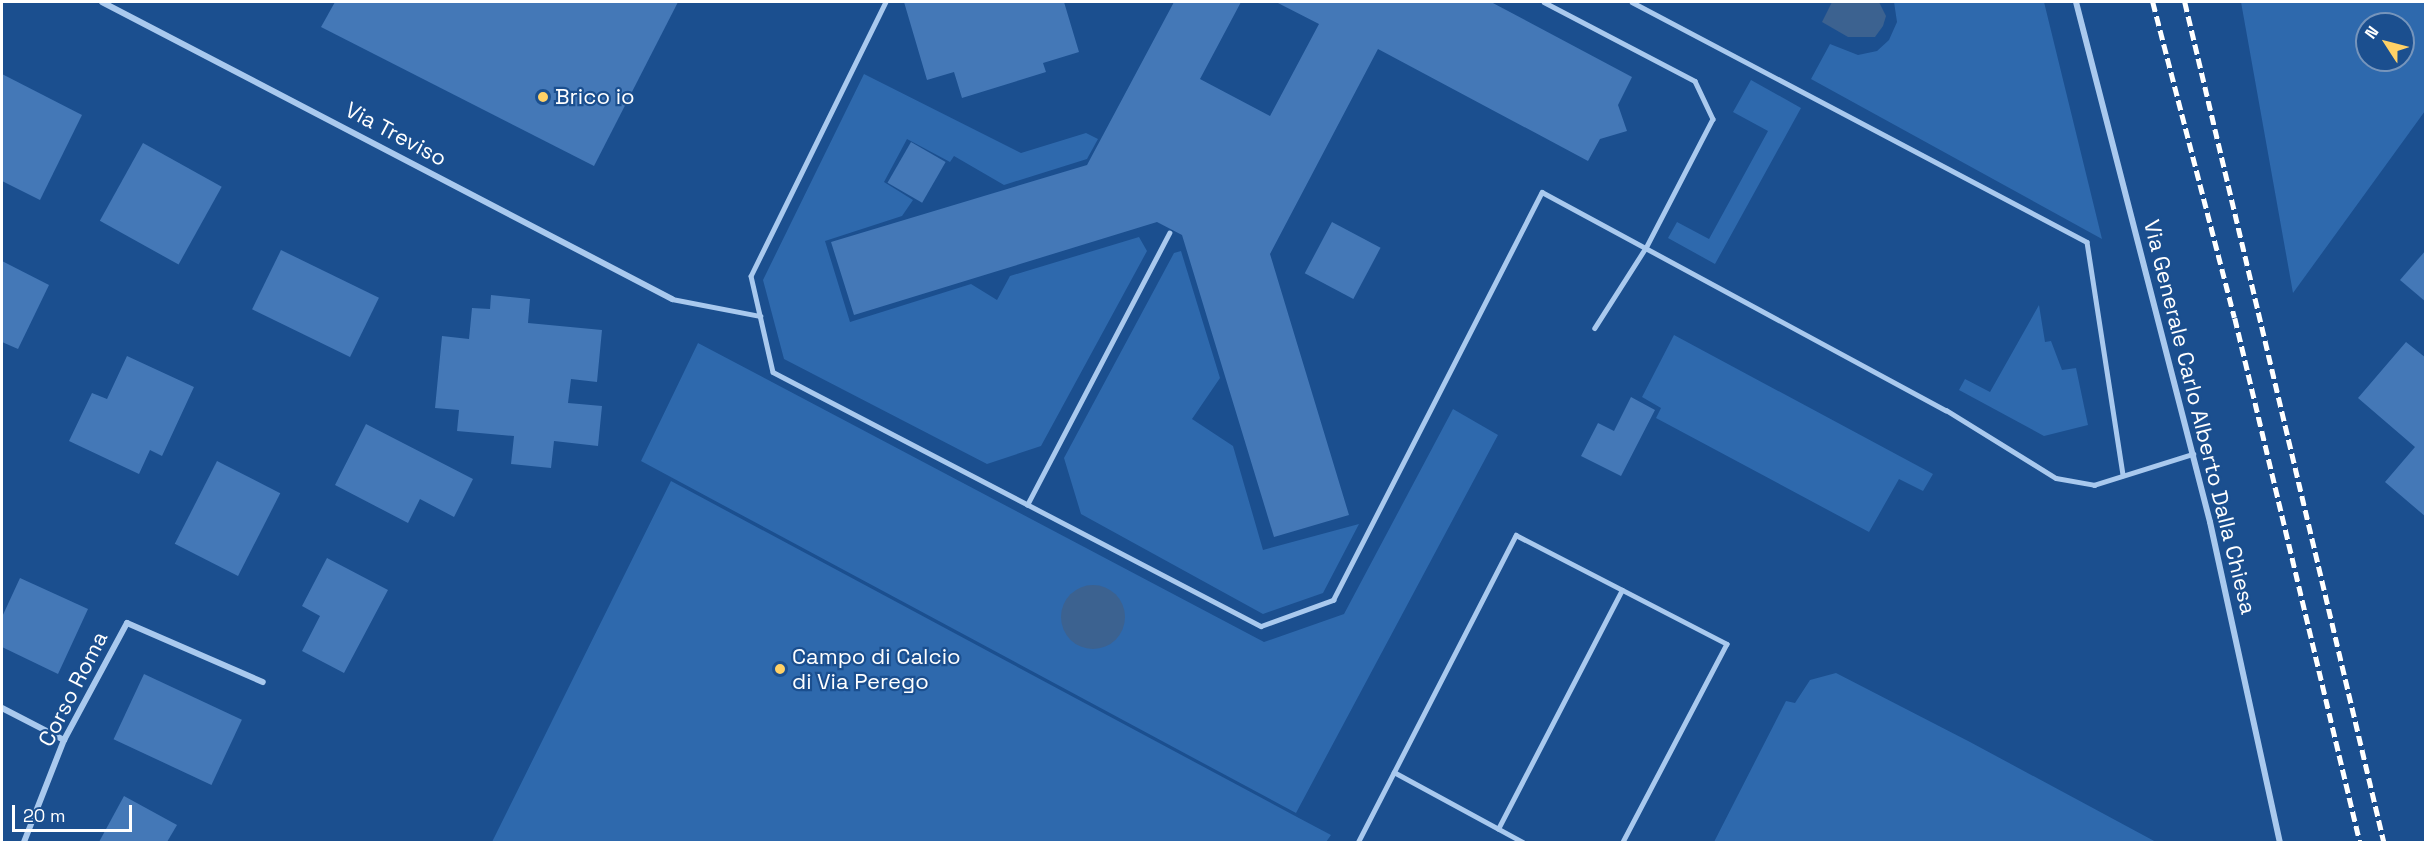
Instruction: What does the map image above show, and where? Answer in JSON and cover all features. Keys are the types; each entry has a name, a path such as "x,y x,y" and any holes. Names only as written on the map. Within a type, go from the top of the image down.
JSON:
{"street":[{"name":"Via Treviso","path":"102,2 672,299"},
{"name":"Via Generale Carlo Alberto Dalla Chiesa","path":"2076,2 2193,454 2280,843"},
{"name":"Corso Roma","path":"24,843 64,740 127,623 263,682"},
{"path":"2,708 64,740"}],"lane":[{"path":"886,2 751,276 772,372 1261,626 1333,600 1542,192 1946,410 2056,478 2094,485 2193,454"},
{"path":"1544,2 1695,81 1713,119 1646,248 1595,328"},
{"path":"1632,2 2087,242 2123,475"},
{"path":"1027,505 1169,233"},
{"path":"672,299 760,316"},
{"path":"1358,843 1516,535 1727,644 1623,843"},
{"path":"1498,829 1622,590"},
{"path":"1394,772 1523,843"}],"shaded area":[{"path":"1832,2 1879,2 1886,16 1883,26 1875,37 1848,37 1822,22"},
{"path":"1894,2 2044,2 2102,239 1811,79 1830,44 1858,55 1877,51 1889,40 1897,22"},
{"path":"2241,2 2425,2 2425,111 2293,293"},
{"path":"864,74 1021,153 1086,133 1098,139 1087,159 1004,185 954,156 950,162 907,139 884,182 913,200 902,216 825,241 850,322 971,284 997,300 1010,276 1139,237 1147,251 1041,446 987,464 784,359 763,280"},
{"path":"1751,80 1801,108 1715,264 1668,238 1677,222 1709,239 1768,131 1733,112"},
{"path":"1181,251 1220,378 1192,419 1233,446 1263,550 1359,524 1323,593 1263,614 1081,514 1064,458 1174,253"},
{"path":"2039,305 2045,342 2051,341 2062,370 2076,368 2088,425 2044,436 1959,390 1965,379 1990,392"},
{"path":"1674,335 1933,474 1923,491 1899,479 1869,532 1656,418 1661,408 1642,397"},
{"path":"698,343 1264,642 1344,614 1453,409 1498,435 1296,813 641,461"},
{"name":"Campo di Calcio di Via Perego","path":"671,481 1331,835 1326,842 492,842"},
{"path":"1087,585 1099,585 1116,594 1123,605 1125,617 1123,629 1116,640 1099,649 1087,649 1075,644 1066,635 1061,623 1061,611 1066,599 1075,590"},
{"path":"1836,673 2156,842 1714,842 1786,701 1795,703 1810,680"}],"building":[{"name":"Brico io","path":"335,2 678,2 594,166 321,27"},
{"path":"904,2 1064,2 1079,52 1043,63 1046,72 962,98 954,72 927,80"},
{"path":"1174,2 1241,2 1200,79 1270,116 1319,24 1276,2 1491,2 1632,77 1618,105 1627,131 1600,139 1588,161 1378,49 1270,254 1349,515 1274,537 1182,235 1157,222 854,315 831,242 1087,165"},
{"path":"2,74 82,115 40,200 2,181"},
{"path":"911,142 946,162 922,203 888,183"},
{"path":"143,143 222,187 179,264 100,221"},
{"path":"1332,222 1381,248 1353,299 1305,273"},
{"path":"281,250 379,298 350,357 252,309"},
{"path":"2426,250 2426,302 2400,280"},
{"path":"2,261 49,285 18,349 2,342"},
{"path":"491,295 530,299 528,323 602,330 597,382 571,379 568,403 602,406 598,446 554,441 551,468 511,464 514,436 457,431 459,410 435,408 442,336 469,339 472,308 490,309"},
{"path":"2406,342 2426,358 2426,517 2385,482 2415,447 2358,398"},
{"path":"127,356 194,387 162,456 150,450 139,474 69,441 92,393 107,399"},
{"path":"1631,397 1655,410 1621,476 1581,456 1598,423 1614,431"},
{"path":"366,424 473,479 454,517 420,499 408,523 335,485"},
{"path":"217,461 280,493 238,576 175,544"},
{"path":"327,558 388,590 344,673 302,651 320,616 302,606"},
{"path":"20,578 88,609 58,674 2,647 2,617"},
{"path":"144,674 242,720 211,785 114,739"},
{"path":"124,796 177,825 167,842 99,842"}],"railway":[{"path":"2153,2 2235,318 2360,842"},
{"path":"2185,2 2384,842"}],"place":[{"name":"Brico io","path":"543,97"},
{"name":"Campo di Calcio di Via Perego","path":"780,669"}]}
